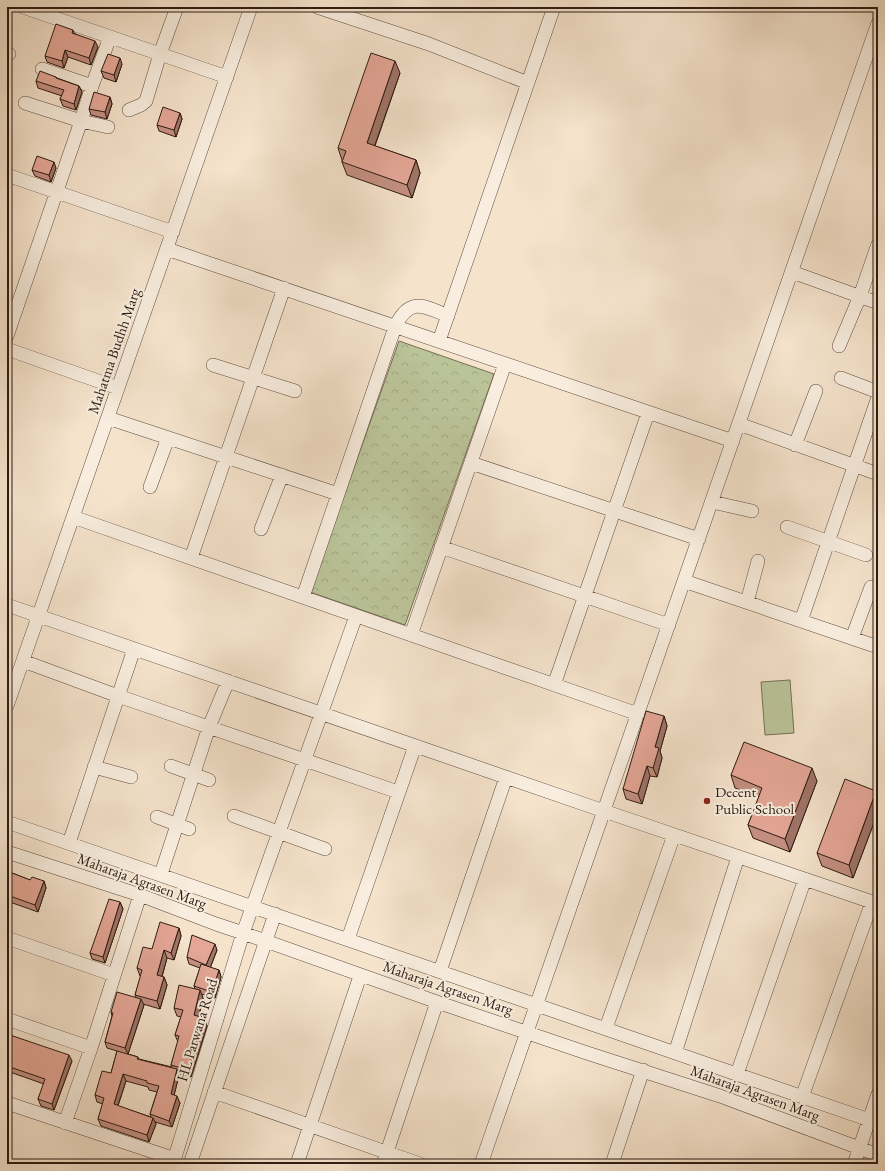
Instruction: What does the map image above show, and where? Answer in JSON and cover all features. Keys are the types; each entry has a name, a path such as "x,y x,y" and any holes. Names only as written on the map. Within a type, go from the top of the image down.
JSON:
{"street":[{"path":"23,7 227,77"},
{"path":"129,110 146,101 160,54 177,7"},
{"name":"Mahatma Budhh Marg","path":"7,706 251,7"},
{"path":"317,7 429,44 528,83"},
{"path":"439,341 554,7"},
{"path":"481,1164 792,272 873,55 878,23"},
{"path":"7,336 110,37"},
{"path":"42,69 92,86"},
{"path":"26,103 81,121 108,127"},
{"path":"7,175 173,232"},
{"path":"839,346 860,296 878,244"},
{"path":"167,249 733,441"},
{"path":"792,272 878,303"},
{"path":"191,558 284,288"},
{"path":"303,597 395,327 404,312 415,306 430,308 448,316"},
{"path":"7,350 118,388"},
{"path":"411,635 505,364"},
{"path":"213,365 295,391"},
{"path":"841,378 878,392"},
{"path":"795,444 816,391"},
{"path":"802,621 878,397"},
{"path":"554,685 648,412"},
{"path":"108,418 338,494"},
{"path":"739,424 878,474"},
{"path":"150,487 168,438"},
{"path":"471,463 699,539"},
{"path":"262,529 282,476"},
{"path":"712,502 752,511"},
{"path":"73,517 638,714"},
{"path":"787,527 866,555"},
{"path":"441,547 669,625"},
{"path":"747,602 758,561"},
{"path":"684,581 878,647"},
{"path":"852,638 871,587"},
{"path":"7,605 506,778 875,903 802,1097"},
{"name":"HL Parwana Road","path":"174,1162 252,906 356,616"},
{"path":"69,843 134,649"},
{"path":"23,661 118,696 398,792"},
{"path":"161,874 183,827 194,774 209,727 228,681"},
{"path":"348,939 415,746"},
{"path":"171,766 209,780"},
{"path":"94,767 131,778"},
{"path":"440,971 506,778"},
{"path":"234,816 325,850"},
{"path":"157,817 183,827"},
{"name":"Maharaja Agrasen Marg","path":"7,822 874,1121"},
{"path":"606,1028 674,835"},
{"name":"Maharaja Agrasen Marg","path":"7,852 140,895 360,976 720,1096 878,1155"},
{"path":"675,1053 738,857"},
{"path":"737,1074 805,879"},
{"path":"65,1123 91,1048 140,895"},
{"path":"190,1164 275,914"},
{"path":"7,938 114,975"},
{"path":"296,1164 360,976"},
{"path":"385,1158 437,1002"},
{"path":"7,1019 91,1048"},
{"path":"612,1164 643,1070"},
{"path":"214,1092 309,1126 385,1158 420,1164"},
{"path":"854,1164 860,1148 874,1121 878,1094"},
{"path":"7,1104 174,1162"}],"green space":[{"path":"399,341 494,374 405,625 310,592"},
{"path":"790,680 794,733 765,735 761,682"}],"building":[{"path":"56,24 73,30 72,33 95,41 89,58 65,50 62,61 45,56"},
{"path":"371,53 395,61 367,143 416,160 407,185 342,162 346,151 338,148"},
{"path":"108,54 120,58 114,75 101,71"},
{"path":"40,71 79,86 74,104 60,99 64,90 36,81"},
{"path":"94,92 110,97 105,112 89,109"},
{"path":"163,107 180,113 174,130 157,125"},
{"path":"37,156 54,162 49,175 32,170"},
{"path":"646,711 664,716 655,747 659,748 653,768 647,766 638,794 623,789"},
{"path":"744,742 812,768 785,839 748,825 762,788 731,775"},
{"path":"845,779 876,791 849,865 817,853"},
{"path":"7,871 30,880 32,877 44,881 35,905 7,895"},
{"path":"109,899 120,902 103,957 90,953"},
{"path":"160,922 179,928 171,953 164,950 157,975 164,977 157,1001 135,995 142,970 137,968 143,947 152,949"},
{"path":"192,935 215,944 206,965 187,957"},
{"path":"201,964 219,970 212,992 194,986"},
{"path":"179,985 200,990 194,1015 204,1018 188,1070 171,1065 179,1036 175,1035 183,1010 174,1008"},
{"path":"117,992 141,999 125,1048 105,1042"},
{"path":"7,1034 69,1055 52,1104 38,1099 45,1079 7,1066"},
{"path":"117,1051 138,1057 137,1059 177,1069 171,1094 177,1096 169,1121 150,1114 159,1086 123,1074 114,1104 153,1118 147,1135 98,1119 104,1098 95,1095 102,1071 111,1073"}],"place":[{"name":"Decent Public School","path":"707,801"}]}
